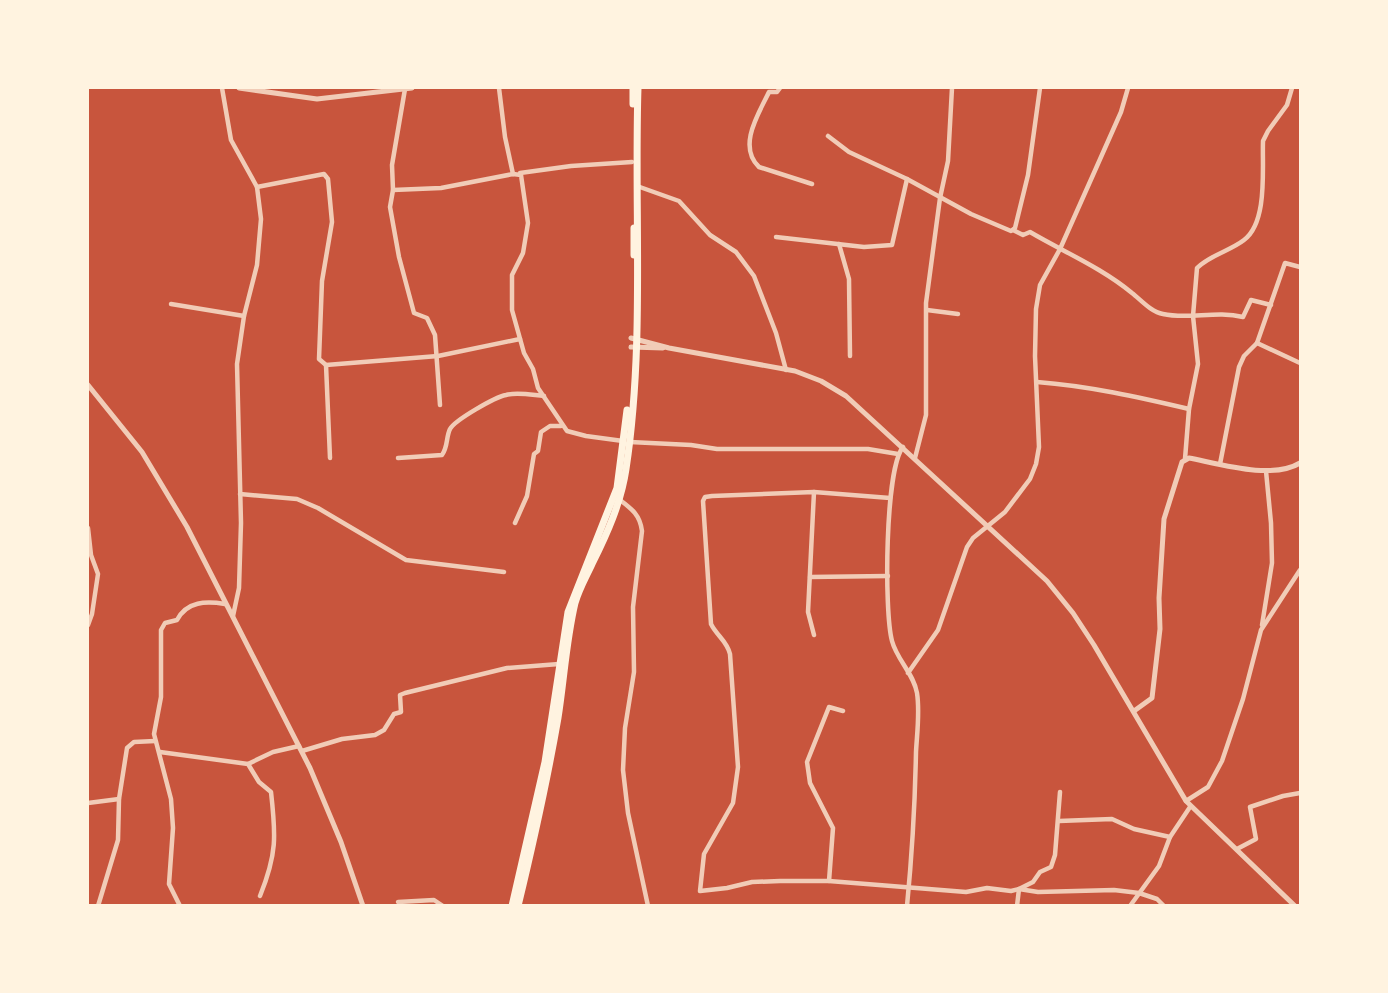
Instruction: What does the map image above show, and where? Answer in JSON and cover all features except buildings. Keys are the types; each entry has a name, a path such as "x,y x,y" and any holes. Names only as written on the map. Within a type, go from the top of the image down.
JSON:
{"highway":[{"path":"633,343 632,162 636,88"},
{"path":"515,905 554,742 575,605 620,500 627,442 639,239 636,88"},
{"path":"515,905 545,762 570,601 617,488 627,442"}],"street":[{"path":"222,88 231,140 257,187 261,219 257,265 244,316 237,364 239,588 232,616"},
{"path":"239,88 317,99 412,88"},
{"path":"499,88 505,137 516,173 523,182 528,223 523,253 512,275 512,310 538,388 562,426 573,433 627,442 717,449 868,449 898,454"},
{"path":"780,88 777,92 770,91 753,127 750,152 758,167 813,184"},
{"path":"915,458 926,415 926,303 940,198 948,161 952,88"},
{"path":"1013,230 1028,175 1040,88"},
{"path":"908,673 938,630 967,547 973,538 1005,512 1030,479 1037,464 1039,447 1035,356 1038,297 1041,285 1060,249 1121,112 1128,88"},
{"path":"1134,711 1152,698 1160,629 1159,598 1164,519 1185,459 1189,409 1198,364 1193,316 1197,268 1244,240 1254,230 1260,214 1263,141 1287,105 1292,88"},
{"path":"405,89 392,165 393,190 390,207 399,257 414,313 428,320 435,335 440,405"},
{"path":"828,136 849,152 1008,231 1013,230 1023,235 1030,232 1119,282 1153,311 1193,316 1221,313 1243,317 1251,300 1271,305"},
{"path":"393,190 441,188 516,173 632,162"},
{"path":"257,187 324,174 328,179 332,222 322,281 319,359 326,365 438,356 520,339"},
{"path":"776,237 864,247 892,245 907,179"},
{"path":"636,185 679,201 710,234 736,252 754,276 776,334 786,370"},
{"path":"839,244 849,279 850,356"},
{"path":"1220,464 1244,356 1257,343 1285,263 1300,267"},
{"path":"171,304 244,316"},
{"path":"927,310 958,314"},
{"path":"633,343 786,370 821,381 846,396 1047,581 1073,613 1190,807 1295,905"},
{"path":"1257,343 1300,363"},
{"path":"326,365 330,458"},
{"path":"1037,382 1069,384 1128,394 1189,409"},
{"path":"88,385 142,452 187,527 310,768 341,842 363,905"},
{"path":"398,458 442,455 446,451 450,429 460,419 501,397 510,394 544,396"},
{"path":"515,523 527,496 531,466 534,454 538,452 541,432 550,426 562,426"},
{"path":"903,447 898,454 890,498 888,576 891,638 895,651 915,687 917,708 907,905"},
{"path":"1185,459 1266,471 1300,463"},
{"path":"1186,801 1208,787 1222,761 1243,699 1261,630 1272,563 1266,471"},
{"path":"890,498 814,492 712,496 705,497 703,501 711,624 727,642 730,654 738,767 733,803 704,854 700,891 752,882 828,881 966,892 987,888 1011,891 1019,889 1033,882 1040,872 1051,867 1055,855 1060,792"},
{"path":"814,492 808,612 814,635"},
{"path":"240,494 297,499 318,508 406,560 504,572"},
{"path":"620,500 636,512 642,531 633,607 634,672 625,728 623,769 628,813 648,905"},
{"path":"88,528 91,555 98,575 88,625"},
{"path":"1261,630 1300,570"},
{"path":"810,577 888,576"},
{"path":"180,905 169,884 173,828 169,783 154,734 161,697 160,630 165,623 177,620 180,612 193,605 204,601 225,604"},
{"path":"160,752 247,764 273,752 375,735 384,730 394,714 401,712 400,695 405,693 507,668 559,664"},
{"path":"828,881 834,828 810,783 807,762 829,707 844,711"},
{"path":"98,905 118,840 119,799 127,748 134,742 155,741"},
{"path":"247,764 259,782 271,792 275,824 271,868 260,896"},
{"path":"1237,849 1256,839 1250,807 1300,793"},
{"path":"88,803 119,799"},
{"path":"1130,905 1159,866 1170,837 1190,807"},
{"path":"1059,821 1111,819 1134,829 1170,837"},
{"path":"1019,889 1038,892 1114,890 1139,893 1157,899 1164,905"},
{"path":"1017,905 1019,889"},
{"path":"398,902 434,900 443,905"}]}
